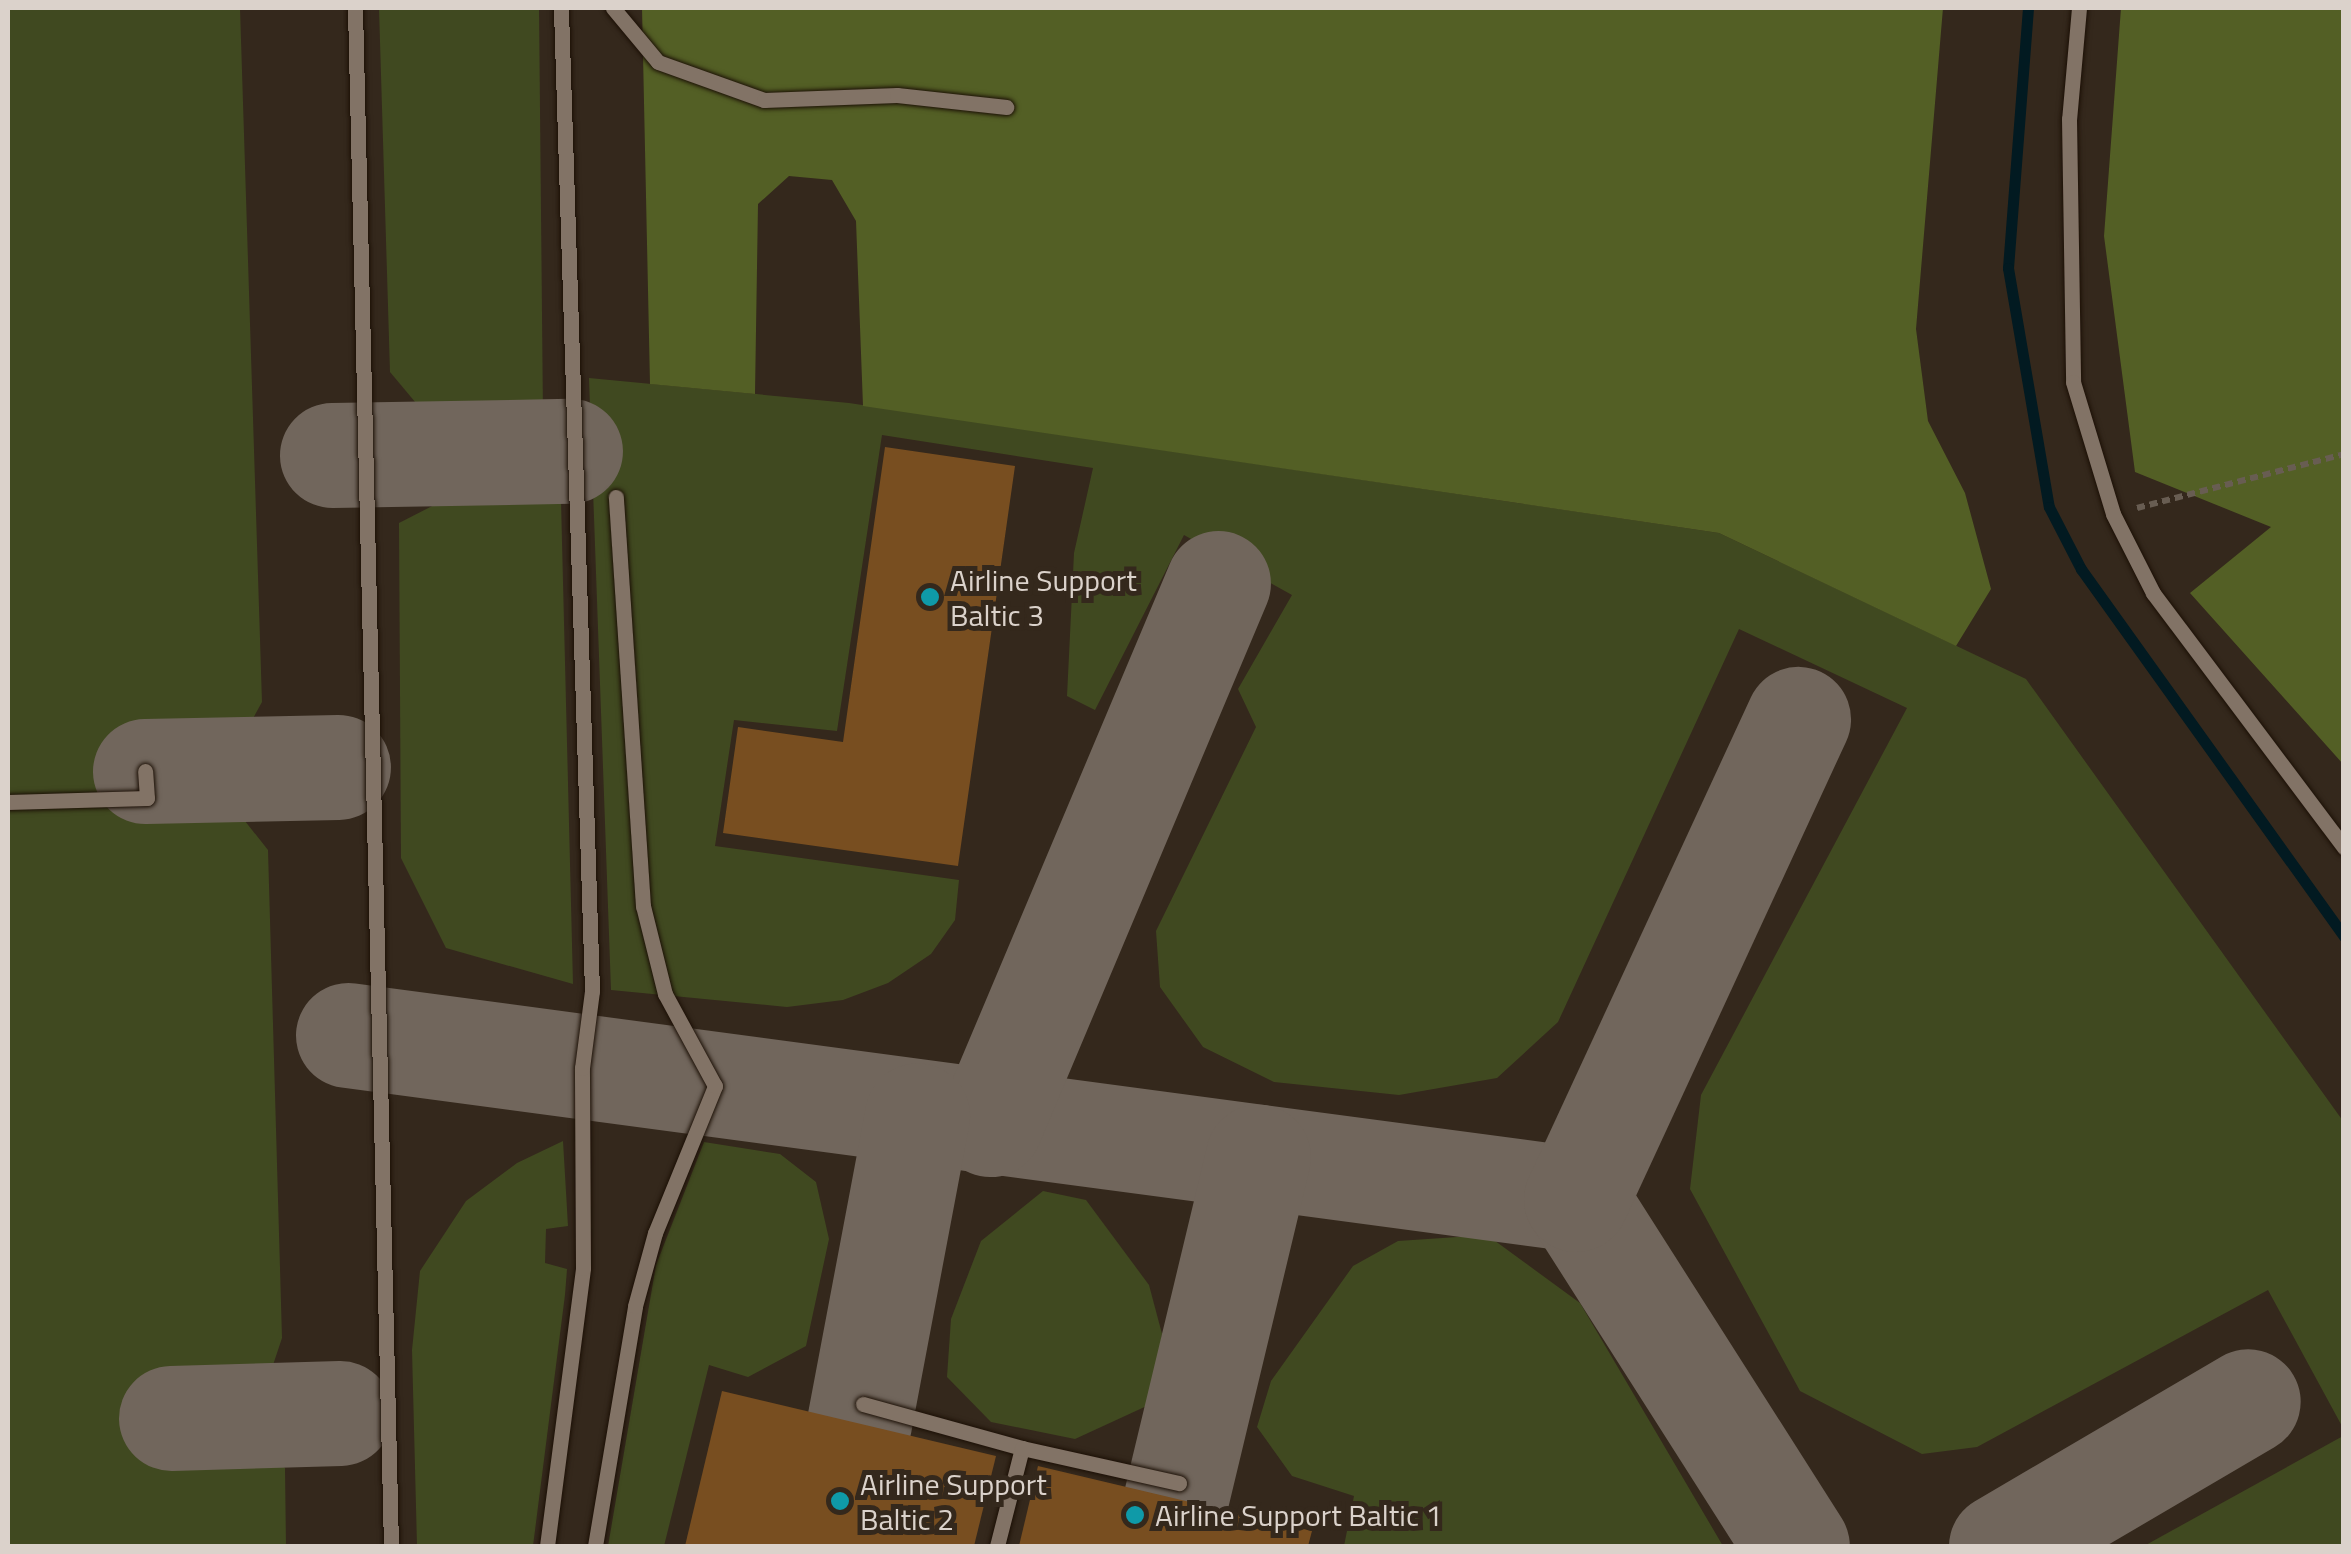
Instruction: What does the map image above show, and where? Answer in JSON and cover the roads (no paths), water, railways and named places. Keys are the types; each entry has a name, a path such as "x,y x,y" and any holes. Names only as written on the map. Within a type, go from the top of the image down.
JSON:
{"lane":[{"path":"354,8 391,1546"},
{"path":"547,1546 583,1268 582,1068 592,991 561,8"},
{"path":"613,8 658,62 764,100 896,95 1006,107"},
{"path":"2079,8 2069,120 2073,382 2113,514 2164,608 2344,847"},
{"path":"595,1546 635,1306 656,1233 715,1086 665,994 643,906 616,497"},
{"path":"8,802 147,798 145,772"},
{"path":"863,1404 1022,1448 1180,1483"},
{"path":"997,1546 1022,1448"}],"waterway":[{"path":"2028,8 2008,268 2049,507 2081,569 2344,936"}],"place":[{"name":"Airline Support Baltic 3","path":"930,597"},
{"name":"Airline Support Baltic 2","path":"840,1501"},
{"name":"Airline Support Baltic 1","path":"1135,1515"}]}
